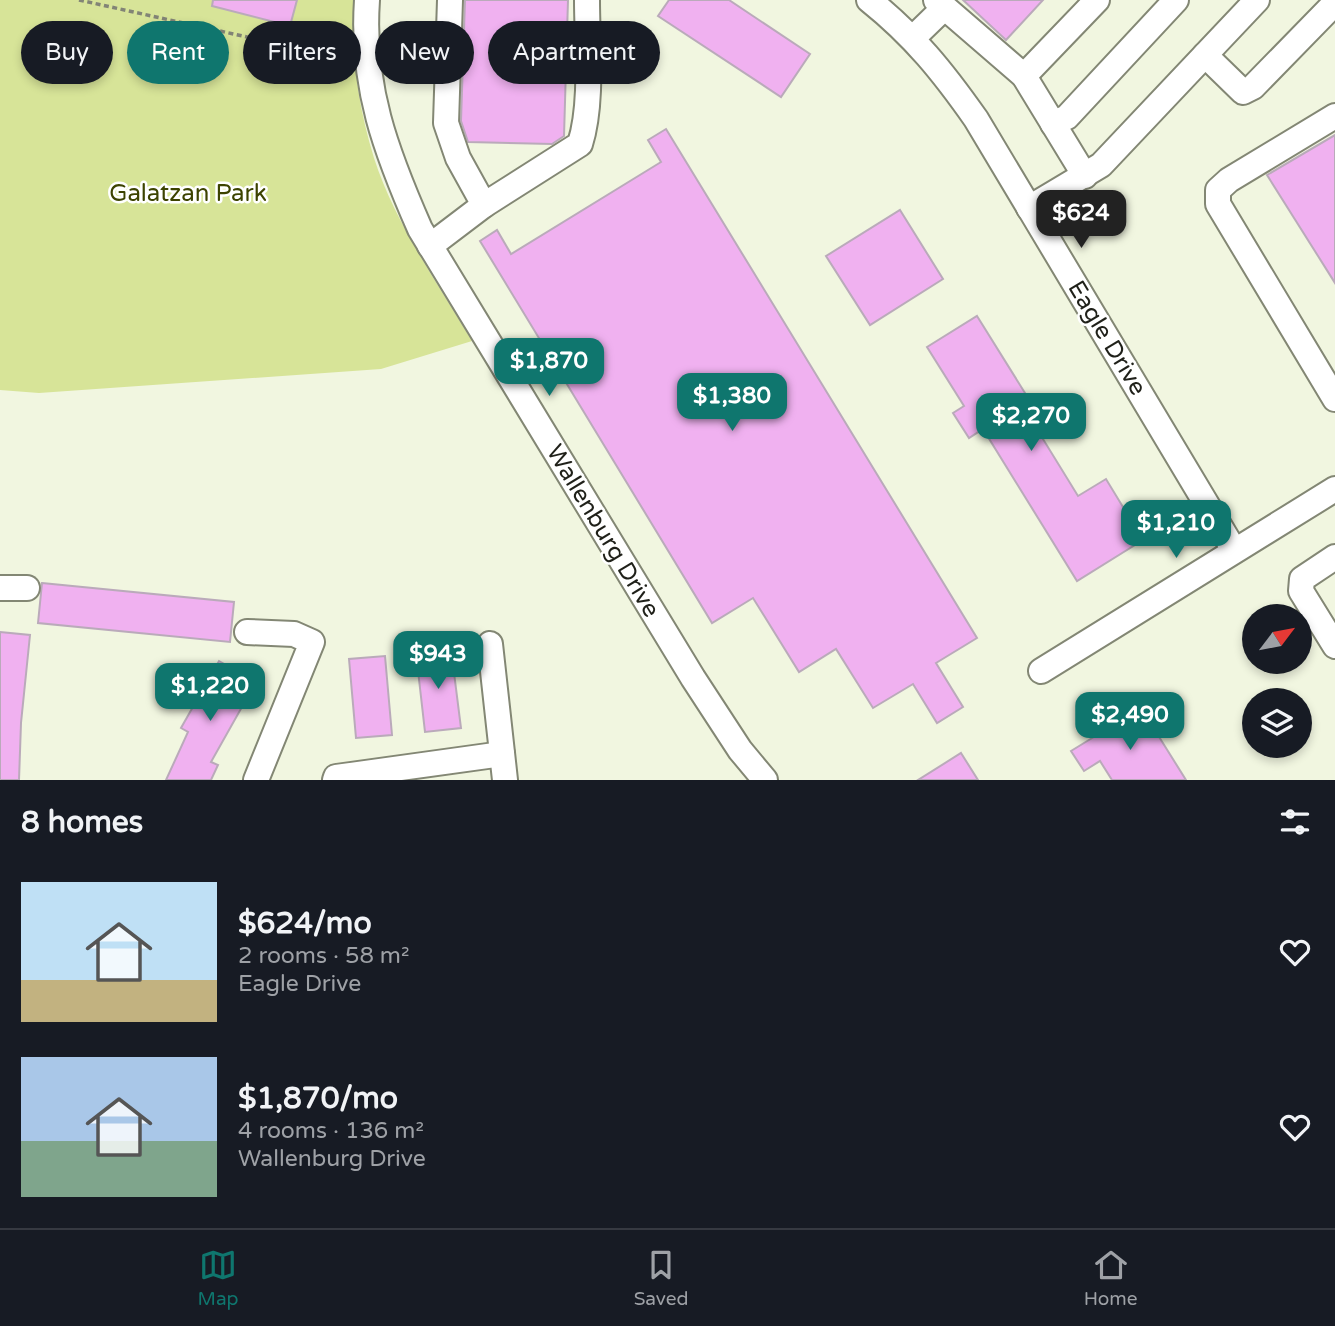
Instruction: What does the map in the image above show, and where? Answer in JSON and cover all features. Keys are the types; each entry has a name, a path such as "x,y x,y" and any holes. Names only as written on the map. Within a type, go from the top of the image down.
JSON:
{"street":[{"name":"Wallenburg Drive","path":"367,0 364,38 373,100 391,163 430,246 693,678 740,750 765,780"},
{"path":"450,0 446,123 458,158 484,205"},
{"path":"430,246 484,205 580,144 586,85 587,0"},
{"name":"Eagle Drive","path":"869,0 913,38 935,62 976,119 1234,550"},
{"path":"1024,76 1097,0"},
{"path":"1053,124 1067,117 1175,0"},
{"path":"1030,208 1101,165 1257,0"},
{"path":"913,38 940,4 1024,76 1084,176"},
{"path":"1205,55 1243,92 1253,87 1335,4"},
{"path":"1335,116 1229,180 1218,190 1218,204 1335,399"},
{"path":"1041,671 1335,489"},
{"path":"1335,557 1302,579 1301,591 1335,646"},
{"path":"0,587 27,588"},
{"path":"247,632 294,634 312,642 256,780"},
{"path":"490,643 505,780"},
{"path":"335,780 336,776 502,754"}],"path":[{"path":"79,0 368,64"}],"green space":[{"name":"Galatzan Park","path":"0,0 354,0 354,21 243,21 243,84 358,84 374,158 393,206 472,341 381,369 39,393 0,390"}],"building":[{"path":"213,0 297,0 291,21 270,21 212,6"},
{"path":"465,0 568,0 567,21 488,21 488,84 566,84 564,136 552,144 468,142 461,121 462,84 474,84 474,21 464,21"},
{"path":"669,0 729,0 810,54 781,97 658,16"},
{"path":"963,0 1043,0 1006,40"},
{"path":"666,129 977,638 936,663 963,707 937,723 913,684 873,708 836,649 799,672 753,598 712,623 480,241 497,230 511,254 661,162 648,140"},
{"path":"1335,135 1335,283 1267,175"},
{"path":"900,210 943,279 870,325 826,256"},
{"path":"977,316 1030,401 1022,405 1078,496 1106,479 1143,540 1077,581 983,429 969,438 953,413 964,406 927,347"},
{"path":"42,583 234,602 230,642 38,623"},
{"path":"0,632 30,635 21,723 19,780 0,780"},
{"path":"451,649 461,728 425,732 416,653"},
{"path":"385,656 392,735 356,738 349,659"},
{"path":"219,661 256,682 211,762 218,765 211,780 166,780 188,732 181,728"},
{"path":"1141,708 1186,780 1112,780 1100,761 1084,771 1071,751"},
{"path":"961,753 978,780 918,780"}]}
